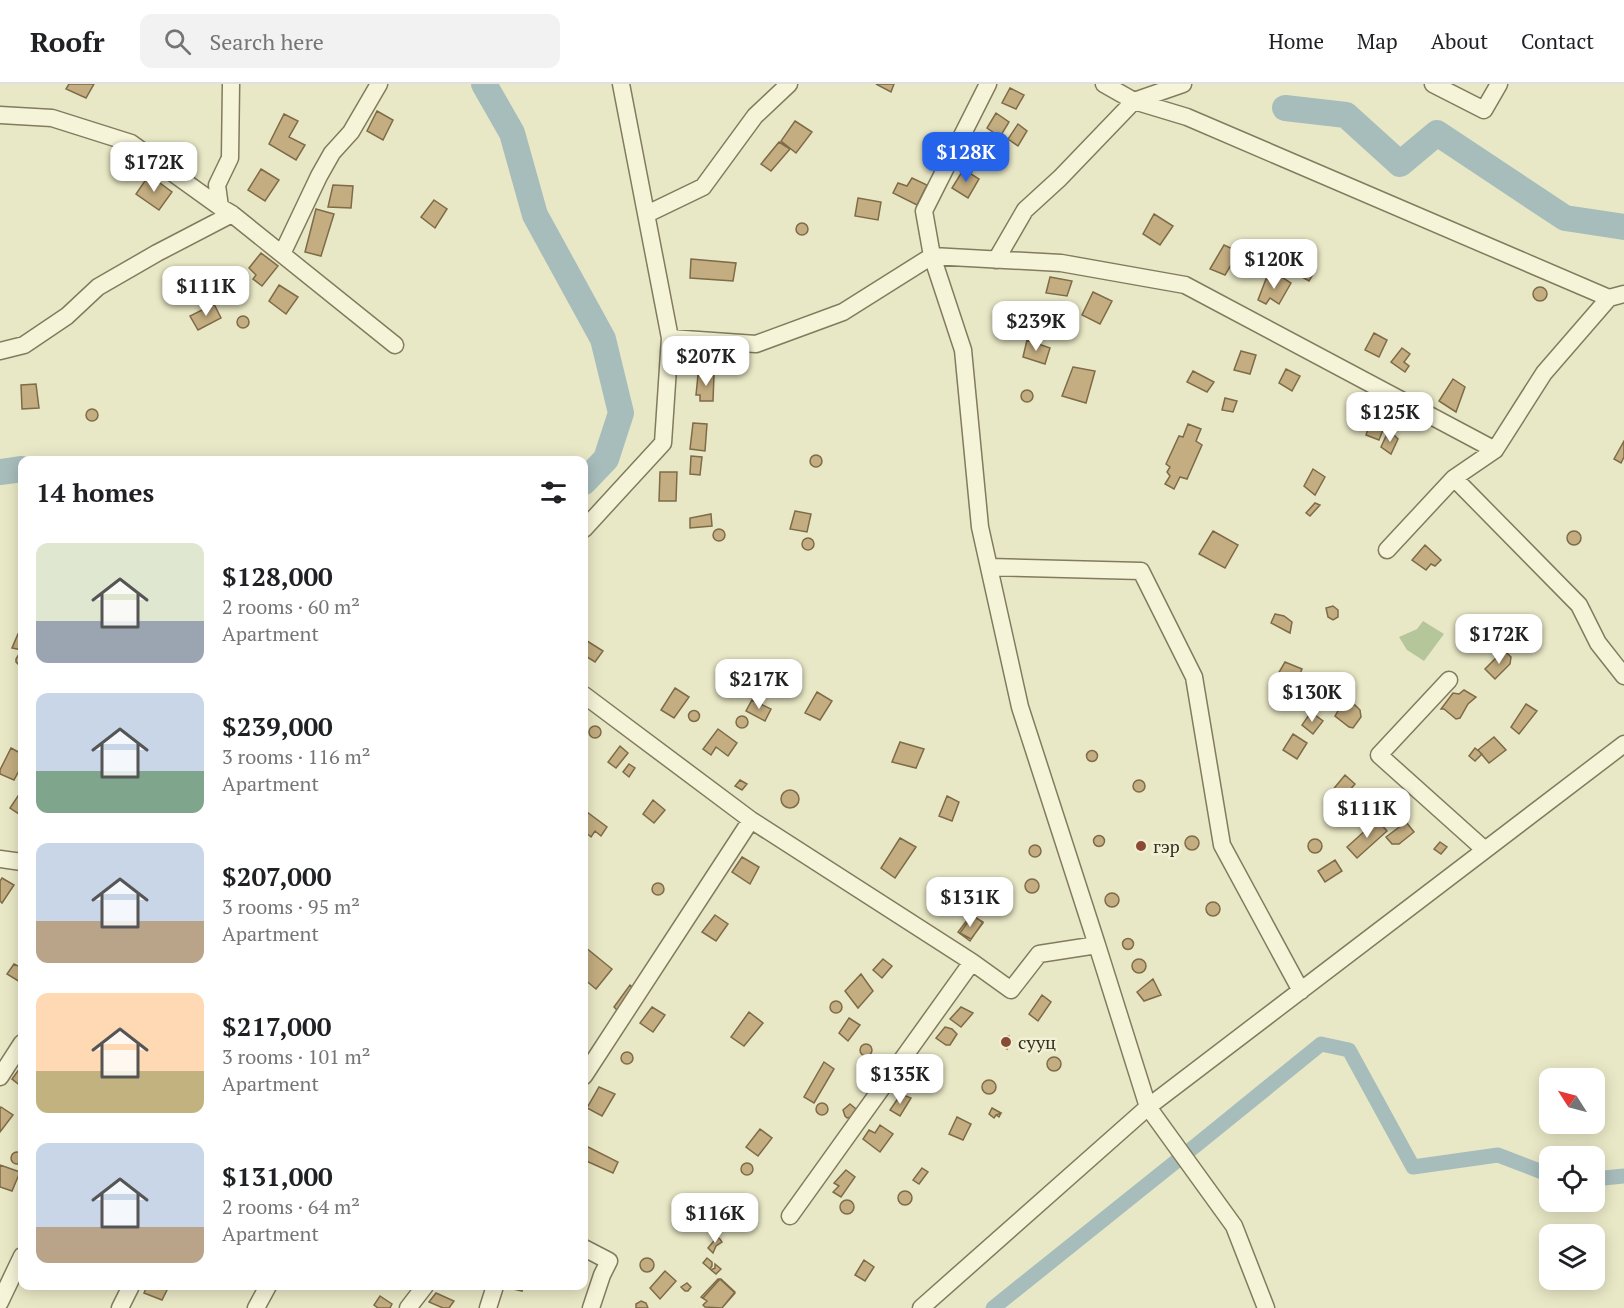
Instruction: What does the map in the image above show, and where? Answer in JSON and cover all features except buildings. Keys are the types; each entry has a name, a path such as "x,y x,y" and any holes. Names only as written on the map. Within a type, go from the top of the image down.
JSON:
{"street":[{"path":"226,210 217,185 230,158 231,84"},
{"path":"282,254 332,153 351,132 379,84"},
{"path":"588,525 663,443 670,338 621,84"},
{"path":"647,214 703,187 755,116 789,84"},
{"path":"988,84 924,211 932,256 963,350 980,527 1020,707 1148,1107 1234,1226 1266,1308"},
{"path":"1104,84 1134,101 1187,117 1617,296 1544,373 1495,450 1454,478 1387,550"},
{"path":"996,260 1025,210 1060,178 1134,101 1183,84"},
{"path":"1433,84 1485,110 1499,84"},
{"path":"0,115 51,118 131,143 226,210 394,345"},
{"path":"0,351 24,345 67,316 98,287 226,210"},
{"path":"670,338 756,344 843,312 932,256 1061,263 1185,285 1495,450"},
{"path":"1454,478 1579,605 1598,643 1624,676"},
{"path":"989,567 1141,571 1194,677 1222,845 1301,990"},
{"path":"1449,680 1379,755 1485,850"},
{"path":"588,705 751,820 972,962 1011,990 1039,954 1097,945"},
{"path":"921,1308 1148,1107 1624,744"},
{"path":"588,1070 751,820"},
{"path":"0,859 18,861"},
{"path":"790,1216 972,962"},
{"path":"0,1077 18,1049"},
{"path":"588,1250 609,1261 591,1308"},
{"path":"0,1302 18,1264"},
{"path":"120,1308 129,1290"},
{"path":"256,1308 266,1290"},
{"path":"408,1308 422,1290"},
{"path":"488,1308 494,1290"}],"green space":[{"path":"1423,621 1444,634 1424,661 1407,650 1399,637 1417,629"}],"waterway":[{"path":"484,84 512,133 535,215 603,339 621,413 606,459 588,478"},
{"path":"1285,108 1346,115 1400,164 1437,133 1565,218 1624,227"},
{"path":"0,472 18,470"},
{"path":"993,1308 1321,1044 1349,1050 1413,1167 1498,1155 1539,1171"},
{"path":"1605,1178 1624,1176"}],"place":[{"name":"гэр","path":"1141,846"},
{"name":"сууц","path":"1006,1042"}]}
